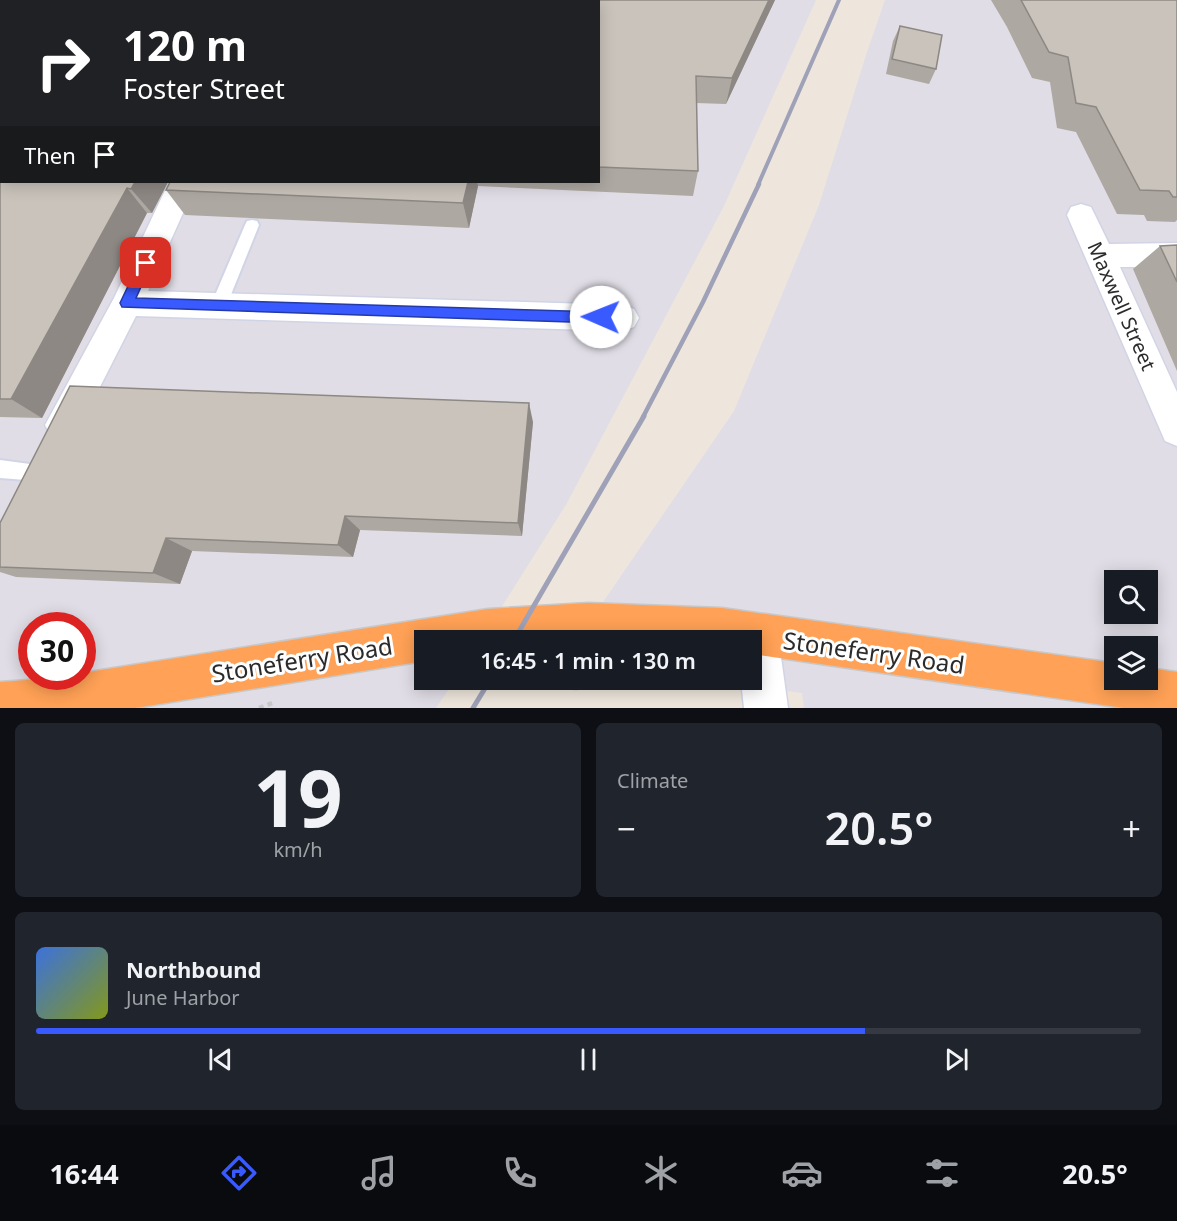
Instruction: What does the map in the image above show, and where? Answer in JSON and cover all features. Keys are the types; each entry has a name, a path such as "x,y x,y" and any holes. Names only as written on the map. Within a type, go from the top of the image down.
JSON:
{"highway":[{"name":"Stoneferry Road","path":"488,630 552,625 652,625 728,630"},
{"name":"Stoneferry Road","path":"762,636 1177,694"},
{"name":"Stoneferry Road","path":"0,704 69,697 414,642"}],"street":[{"path":"22,504 127,303 183,183"},
{"name":"Maxwell Street","path":"1081,215 1177,430"},
{"path":"1100,256 1177,255"},
{"path":"127,303 623,318"},
{"path":"762,676 766,708"}],"lane":[{"path":"218,307 252,225"},
{"path":"0,469 39,472"}],"shaded area":[{"path":"600,0 816,0 724,206 567,503 487,630 414,630 414,690 448,690 436,708 0,708 0,183 600,183"},
{"path":"885,0 1177,0 1177,708 804,708 802,693 762,688 762,630 584,630 734,411 819,205"}],"building":[{"path":"600,0 769,0 732,78 696,76 698,171 600,167"},
{"path":"1021,0 1177,0 1177,197 1173,197 1169,191 1140,190 1096,107 1076,103 1068,57 1049,52"},
{"path":"900,26 942,35 936,69 892,59"},
{"path":"0,183 134,183 131,189 127,188 11,399 0,399"},
{"path":"170,183 468,183 463,203 166,190"},
{"path":"1177,245 1177,282 1160,246"},
{"path":"70,386 529,403 518,523 345,516 338,545 166,538 153,573 0,567 0,523"}],"railway":[{"path":"758,185 839,0"},
{"path":"643,417 703,302 759,184"},
{"path":"520,630 644,416"},
{"path":"473,708 484,690"}],"route":[{"path":"146,263 127,303 601,317"}]}
